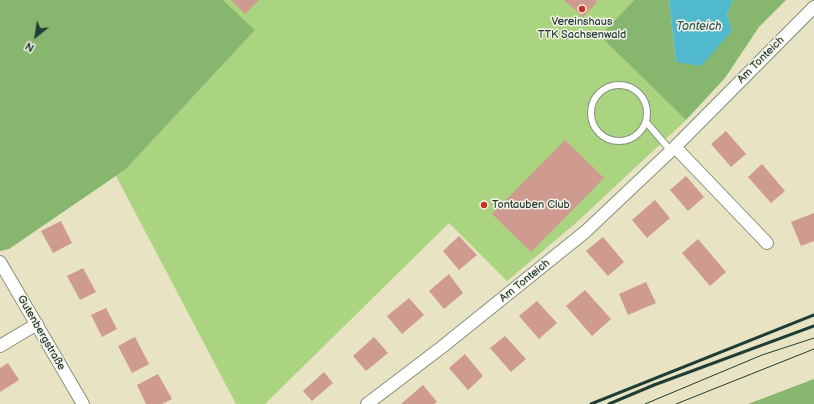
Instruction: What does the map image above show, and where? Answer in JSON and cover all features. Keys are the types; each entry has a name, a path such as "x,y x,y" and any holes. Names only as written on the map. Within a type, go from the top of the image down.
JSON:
{"street":[{"name":"Am Tonteich","path":"367,404 442,347 586,232 673,149 814,7"},
{"path":"673,149 767,243"},
{"name":"Gutenbergstraße","path":"0,262 83,404"},
{"path":"0,346 37,324"}],"lane":[{"path":"609,86 627,86 635,90 646,104 648,113 646,122 642,130 635,137 626,141 607,139 599,133 593,125 591,106 595,97 609,86"},
{"path":"646,122 673,149"}],"green space":[{"path":"0,0 223,0 255,30 126,169 9,249 0,251"},
{"name":"Tontauben Club","path":"223,0 634,0 600,36 686,120 577,222 507,281 449,223 265,404 236,404 116,176 126,169 255,30"},
{"path":"634,0 669,0 676,62 732,31 727,14 733,0 786,0 759,27 725,78 686,120 600,36"},
{"path":"814,379 814,404 748,404"}],"water":[{"name":"Tonteich","path":"669,0 733,0 727,14 732,31 701,66 676,62"}],"building":[{"path":"231,0 259,0 245,14"},
{"name":"Vereinshaus TTK Sachsenwald","path":"564,0 595,0 597,2 583,17"},
{"path":"726,131 746,154 731,167 711,144"},
{"path":"565,140 604,178 531,252 492,214"},
{"path":"762,164 785,191 771,203 748,177"},
{"path":"686,176 704,197 688,211 670,190"},
{"path":"655,200 670,218 647,238 632,220"},
{"path":"814,213 814,241 801,246 791,222"},
{"path":"61,221 72,243 53,253 41,231"},
{"path":"459,236 477,255 459,270 443,251"},
{"path":"603,237 624,262 608,276 586,251"},
{"path":"698,239 726,272 710,286 682,253"},
{"path":"83,268 96,292 80,300 67,276"},
{"path":"449,274 463,293 444,309 429,291"},
{"path":"646,282 656,303 628,315 619,294"},
{"path":"585,290 611,319 592,336 566,306"},
{"path":"409,298 424,315 402,334 387,316"},
{"path":"537,301 557,323 539,339 519,316"},
{"path":"106,308 117,329 102,337 91,315"},
{"path":"505,336 526,359 511,372 490,348"},
{"path":"135,337 149,364 132,373 118,346"},
{"path":"374,337 388,353 366,371 353,356"},
{"path":"465,354 483,376 468,390 449,368"},
{"path":"8,363 19,380 0,392 0,368"},
{"path":"324,372 333,383 312,401 303,391"},
{"path":"158,374 172,399 162,404 146,404 137,385"},
{"path":"423,385 437,402 434,404 401,404"}],"tram line":[{"path":"645,404 762,355 814,338"},
{"path":"676,404 814,349"}],"railway":[{"path":"591,404 814,315"},
{"path":"609,404 654,385 814,326"}],"place":[{"name":"Vereinshaus TTK Sachsenwald","path":"582,9"},
{"name":"Tontauben Club","path":"484,205"}]}
